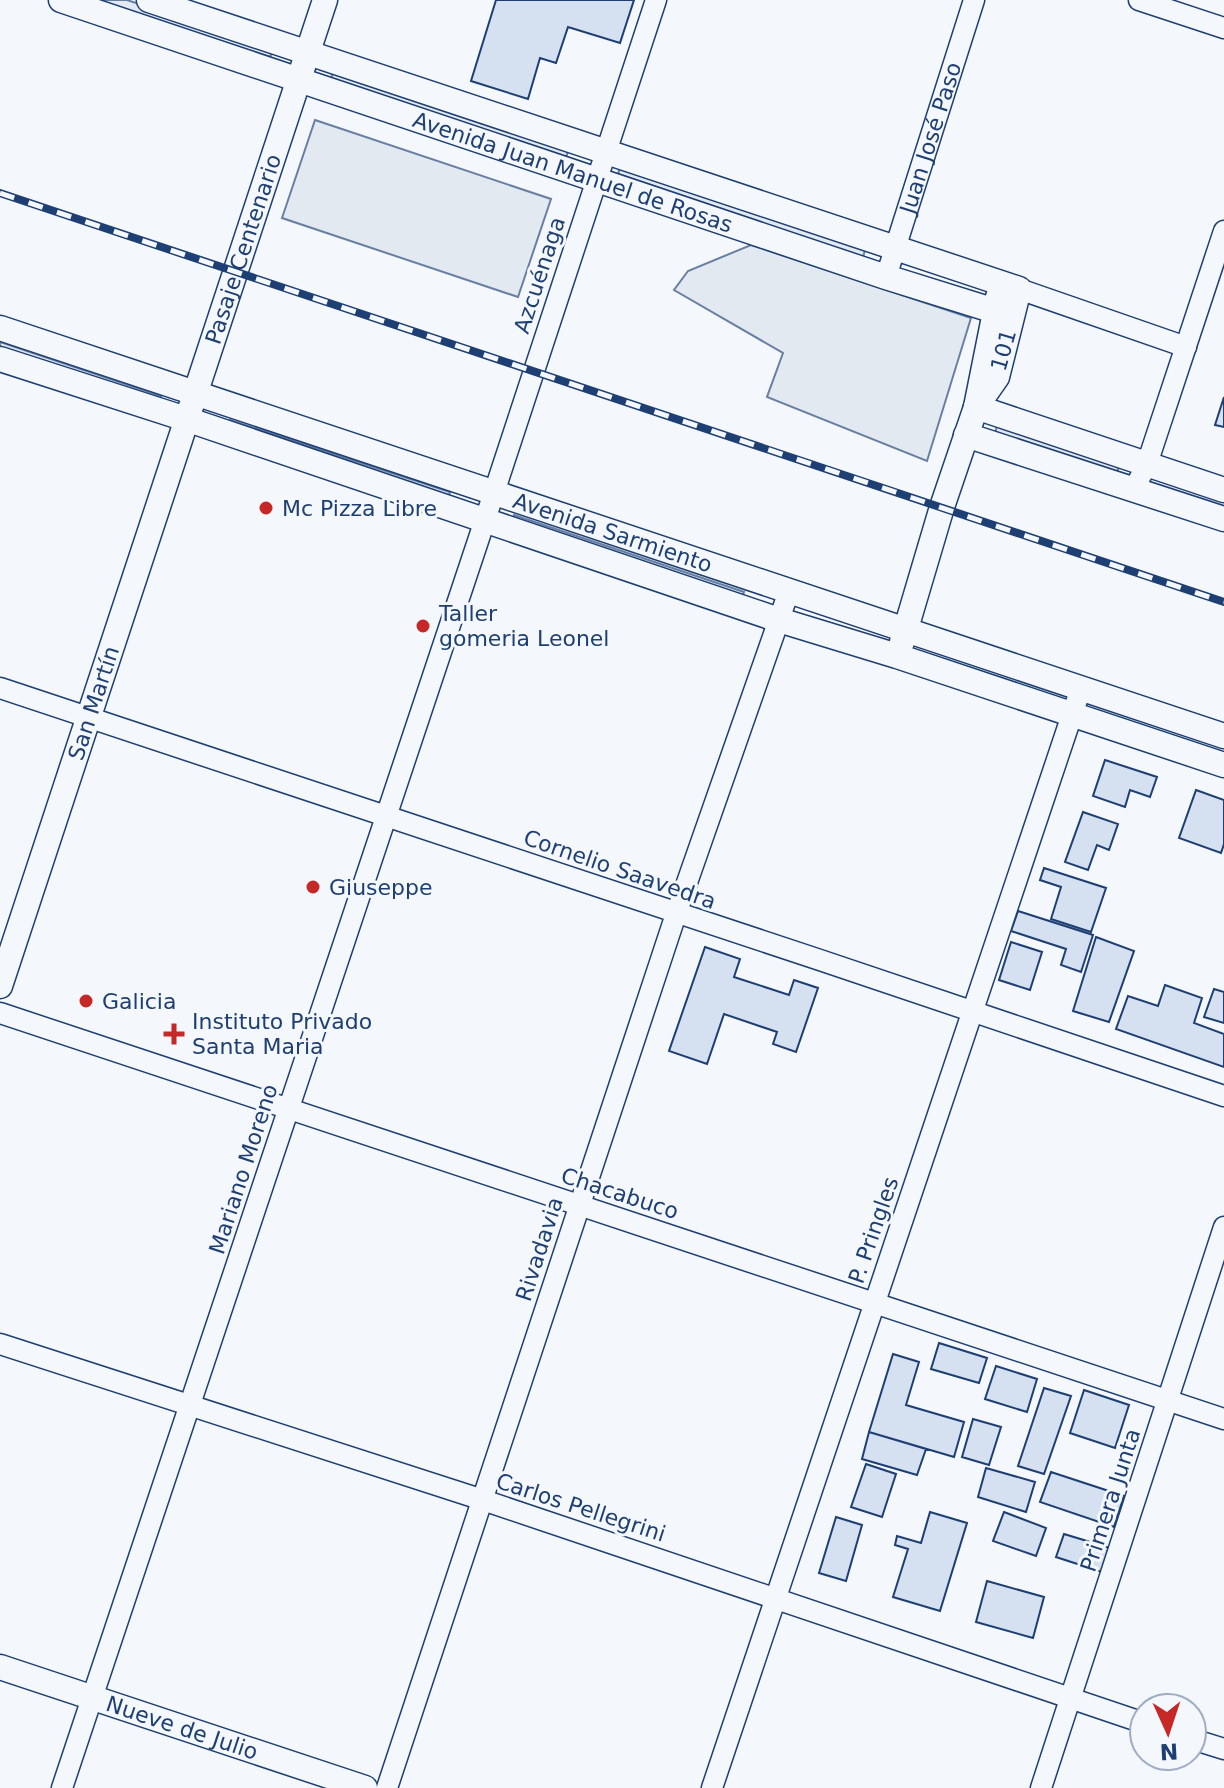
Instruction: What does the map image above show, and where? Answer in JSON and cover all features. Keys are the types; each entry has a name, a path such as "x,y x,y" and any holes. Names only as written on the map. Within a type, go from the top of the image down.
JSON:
{"main road":[{"name":"Avenida Juan Manuel de Rosas","path":"61,0 995,311"},
{"name":"Avenida Juan Manuel de Rosas","path":"149,0 1011,286"},
{"name":"Pasaje Centenario","path":"186,419 325,0"},
{"path":"897,656 976,407 995,311 1011,286"},
{"name":"101","path":"976,407 997,377 1011,286"},
{"name":"Avenida Sarmiento","path":"0,328 1224,736"},
{"name":"Avenida Sarmiento","path":"0,359 779,620 1224,765"},
{"path":"976,407 1224,490"},
{"name":"San Martín","path":"0,986 186,419"},
{"path":"966,435 1224,519"},
{"name":"Nueve de Julio","path":"0,1667 365,1788"}],"street":[{"name":"Azcuénaga","path":"485,520 656,0"},
{"name":"Juan José Paso","path":"886,277 974,0"},
{"path":"1139,0 1224,28"},
{"path":"1134,489 1147,464 1224,231"},
{"path":"1011,286 1186,347"},
{"name":"Mariano Moreno","path":"62,1788 485,520"},
{"name":"Rivadavia","path":"387,1788 676,914 789,591"},
{"name":"Cornelio Saavedra","path":"0,688 1224,1096"},
{"name":"P. Pringles","path":"712,1788 1081,688"},
{"name":"Chacabuco","path":"0,1013 1224,1419"},
{"name":"Primera Junta","path":"1041,1788 1224,1227"},
{"name":"Carlos Pellegrini","path":"0,1344 776,1597 1128,1718"}],"shaded area":[{"path":"96,0 127,0 274,48 270,57"},
{"path":"333,71 569,149 566,157 331,79"},
{"path":"315,120 551,199 518,297 282,218"},
{"path":"621,164 866,247 863,257 618,174"},
{"path":"751,245 971,318 927,461 767,397 783,353 674,290 688,271"},
{"path":"0,342 161,396 158,404 0,352"},
{"path":"230,420 450,492 448,499 227,427"},
{"path":"997,426 1119,467 1116,474 995,433"},
{"path":"514,515 744,592 742,598 512,521"}],"building":[{"path":"496,0 634,0 620,43 568,27 556,63 540,58 528,99 471,81"},
{"path":"1224,397 1224,427 1215,425"},
{"path":"1105,760 1157,777 1150,797 1130,790 1125,807 1093,796"},
{"path":"1196,790 1224,800 1224,844 1221,853 1179,838"},
{"path":"1083,812 1118,824 1109,850 1097,845 1088,870 1065,862"},
{"path":"1044,868 1106,888 1091,932 1051,919 1061,887 1040,880"},
{"path":"1018,911 1093,935 1081,972 1061,965 1066,949 1011,931"},
{"path":"1096,937 1134,951 1109,1022 1073,1011"},
{"path":"1011,942 1042,952 1030,990 999,980"},
{"path":"705,947 740,959 734,977 789,995 794,980 818,988 796,1052 773,1044 777,1032 724,1014 707,1064 669,1051"},
{"path":"1165,985 1202,998 1194,1023 1224,1034 1224,1067 1116,1029 1128,996 1158,1006"},
{"path":"1214,989 1224,992 1224,1023 1204,1017"},
{"path":"939,1343 987,1358 979,1383 931,1369"},
{"path":"893,1354 919,1362 906,1405 964,1422 954,1457 869,1432"},
{"path":"996,1366 1037,1379 1027,1412 985,1399"},
{"path":"1044,1388 1071,1396 1044,1474 1018,1466"},
{"path":"1084,1390 1129,1405 1115,1448 1070,1433"},
{"path":"973,1419 1001,1427 989,1465 962,1457"},
{"path":"869,1432 926,1449 917,1475 862,1459"},
{"path":"866,1464 896,1474 882,1517 851,1507"},
{"path":"986,1468 1035,1482 1026,1512 978,1497"},
{"path":"1051,1472 1124,1496 1114,1527 1040,1502"},
{"path":"930,1512 967,1523 940,1611 893,1597 908,1549 895,1545 897,1536 921,1543"},
{"path":"1004,1512 1046,1528 1036,1556 993,1541"},
{"path":"836,1517 862,1525 846,1581 819,1573"},
{"path":"1064,1534 1110,1548 1102,1572 1056,1557"},
{"path":"987,1581 1044,1597 1033,1638 976,1622"}],"railway":[{"path":"0,193 1224,602"}],"place":[{"name":"Mc Pizza Libre","path":"266,508"},
{"name":"Taller gomeria Leonel","path":"423,626"},
{"name":"Giuseppe","path":"313,887"},
{"name":"Galicia","path":"86,1001"},
{"name":"Instituto Privado Santa Maria","path":"174,1034"}]}
